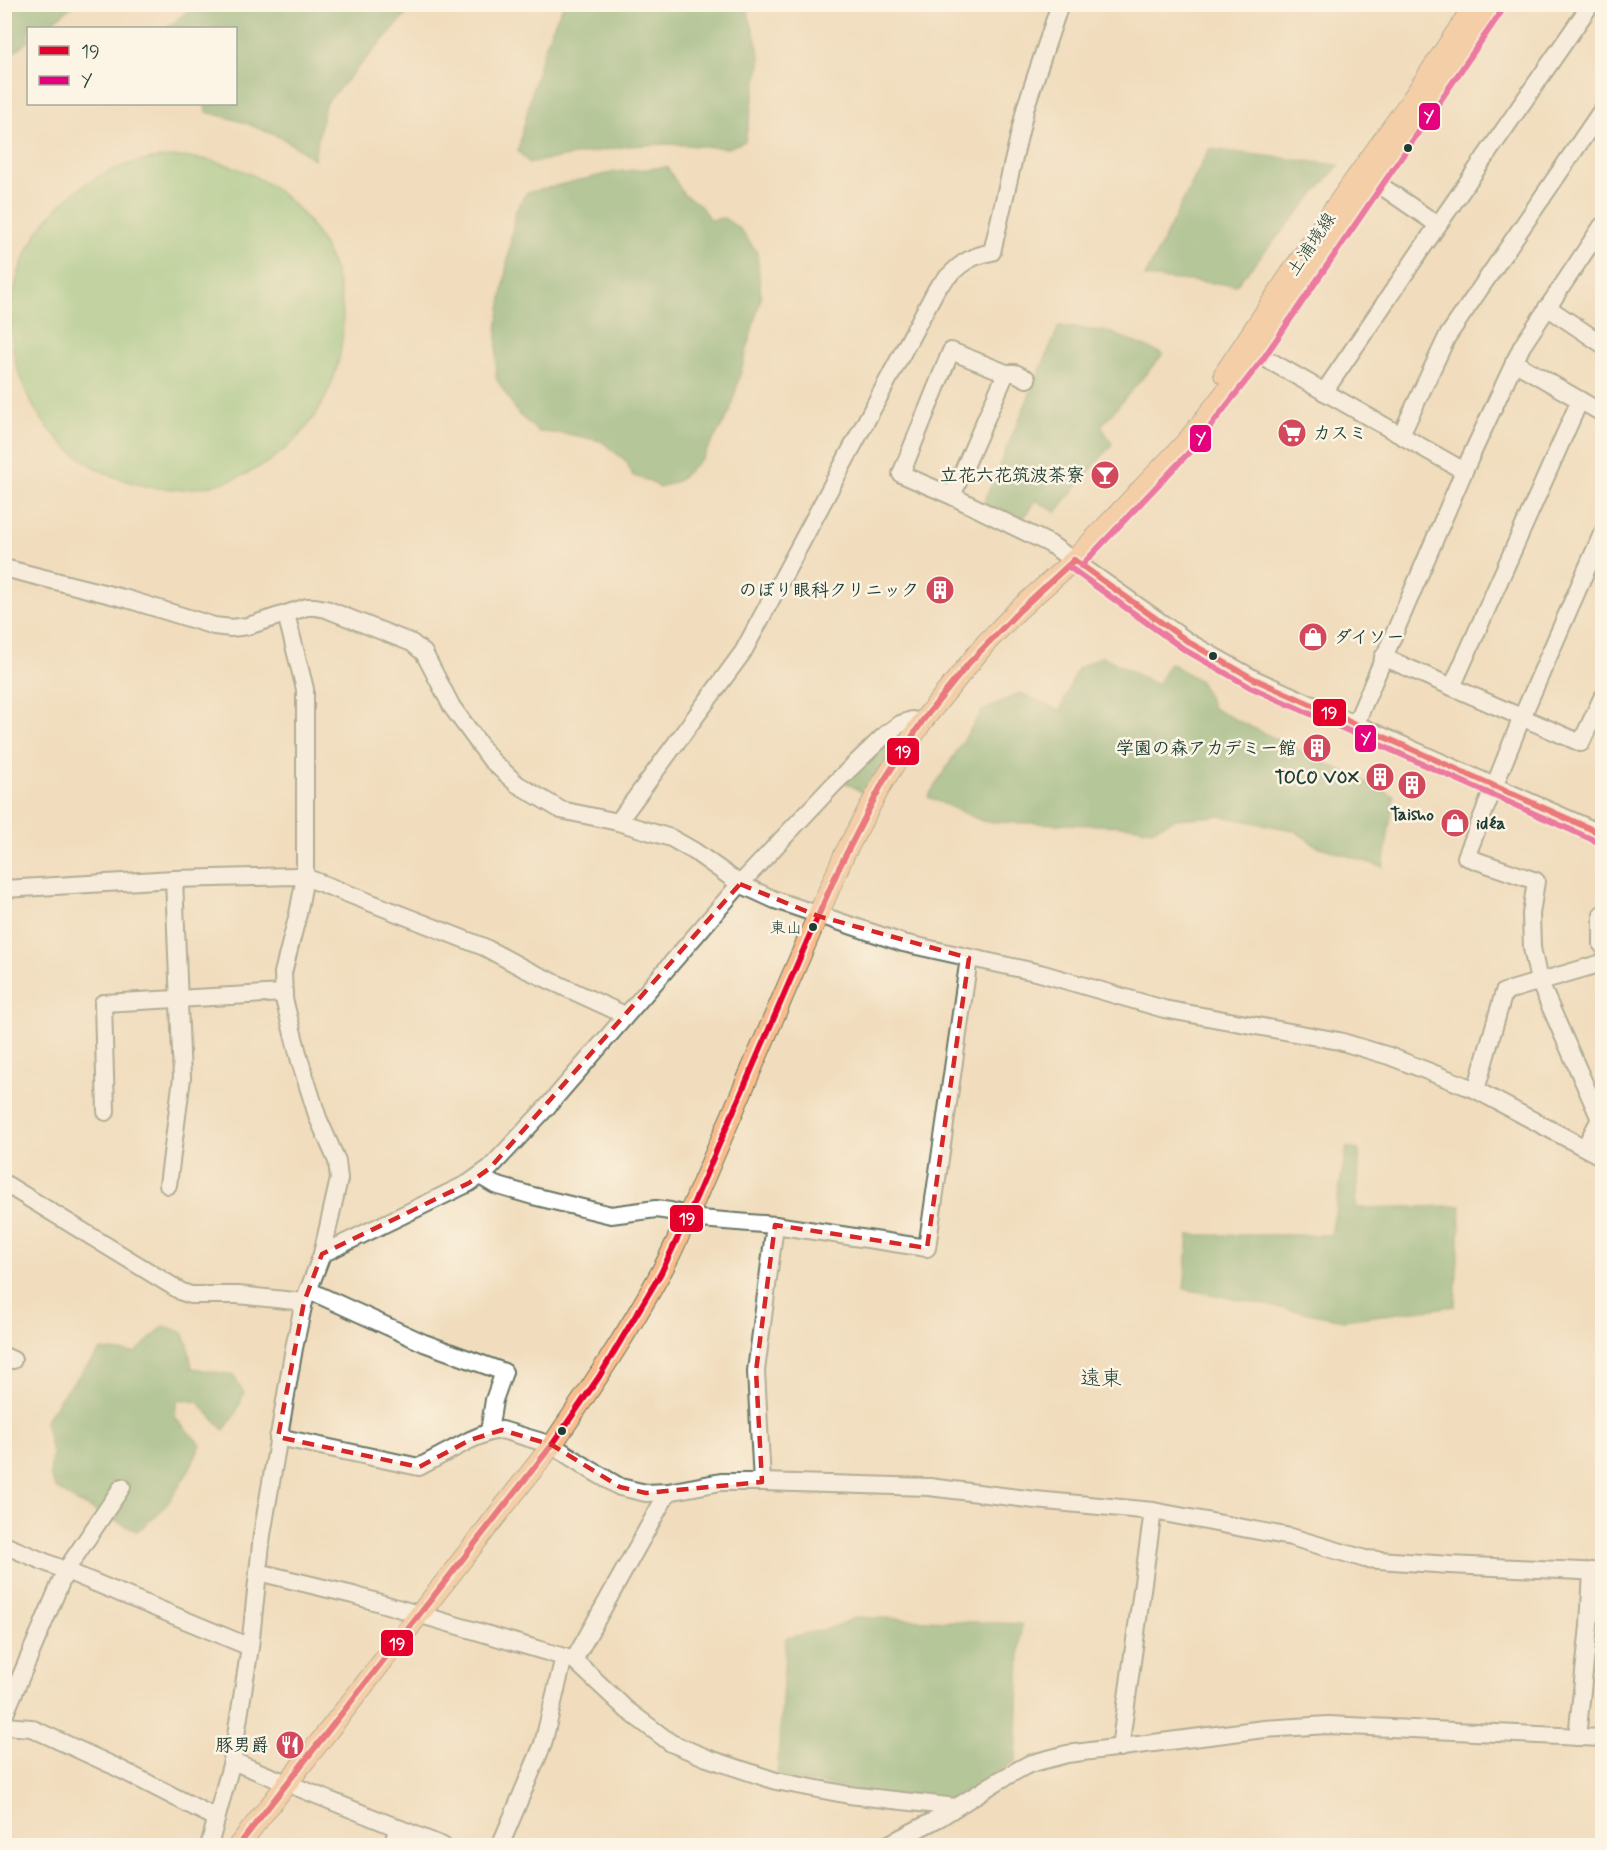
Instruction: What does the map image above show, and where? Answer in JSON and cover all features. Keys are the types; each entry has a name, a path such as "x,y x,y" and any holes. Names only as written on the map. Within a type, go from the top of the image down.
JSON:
{"main road":[{"name":"土浦境線","path":"1147,484 1177,433 1228,369 1331,213 1476,4"},
{"name":"土浦境線","path":"922,722 985,644 1018,610 1074,560 1188,440 1256,353 1496,4"},
{"path":"238,1845 552,1445 599,1377 631,1325 661,1273 688,1216 844,855 883,782 922,722"}],"street":[{"path":"618,822 743,652 937,288 954,269 974,256 992,252 1026,106 1060,4"},
{"path":"1324,392 1592,4"},
{"path":"1401,435 1447,337 1602,110"},
{"path":"1374,182 1438,225"},
{"path":"1355,725 1464,471 1514,362 1547,307 1602,226"},
{"path":"1547,307 1602,343"},
{"path":"1027,379 951,351 901,474 1050,544 1160,623 1254,679 1602,834"},
{"path":"1256,353 1464,471"},
{"path":"1514,362 1602,413"},
{"path":"952,496 1006,373"},
{"path":"1452,687 1580,400"},
{"path":"1585,1147 1600,1119 1539,981 1532,937 1536,881 1466,857 1522,717 1602,534"},
{"path":"4,568 127,599 214,626 231,628 248,626 306,607 326,609 412,643 424,653 452,707 491,760 517,784 561,810 618,822 670,838 694,851 740,884 775,900 903,943 1040,973 1164,1009 1340,1041 1389,1056 1476,1090 1602,1157"},
{"path":"209,1845 232,1761 278,1437 306,1296 322,1254 339,1179 337,1161 318,1118 300,1061 284,993 283,973 305,877 305,689 286,614"},
{"path":"1383,657 1581,743 1602,698"},
{"path":"322,1254 469,1183 490,1168 547,1107 740,884 834,784 886,734 900,724 912,720 922,722"},
{"path":"4,889 174,879 305,877 484,947 525,969 625,1015"},
{"path":"168,1185 182,1078 174,879"},
{"path":"1602,914 1602,945"},
{"path":"480,1176 495,1185 611,1215 656,1209 700,1219 775,1226 927,1248 969,958"},
{"path":"1476,1090 1504,992 1602,963"},
{"path":"106,1112 103,1003 284,993"},
{"path":"6,1185 182,1292 191,1295 306,1296 504,1372 494,1400 489,1432"},
{"path":"762,1482 756,1371 775,1226"},
{"path":"278,1437 419,1467 470,1440 489,1432 502,1430 552,1445 620,1487 646,1493 668,1492 721,1482 929,1487 1153,1511 1291,1537 1365,1558 1449,1565 1597,1572 1588,1626 1577,1737"},
{"path":"4,1716 66,1570 122,1487"},
{"path":"500,1845 543,1744 569,1659 668,1492"},
{"path":"1120,1748 1153,1511"},
{"path":"4,1545 250,1647"},
{"path":"258,1572 353,1595 569,1659 627,1710 671,1743 707,1758 777,1781 839,1793 956,1807"},
{"path":"885,1845 939,1818 1029,1764 1066,1754 1264,1729 1328,1725 1602,1738"},
{"path":"4,1726 31,1728 114,1766 216,1818"},
{"path":"232,1761 287,1783 395,1835 443,1845"}],"highlighted area":[{"path":"740,884 818,916 969,958 927,1248 775,1225 756,1371 762,1482 646,1493 620,1487 552,1445 502,1430 470,1440 419,1467 278,1437 304,1302 322,1254 469,1183 490,1168"}],"green space":[{"path":"5,4 74,4 45,27 27,27 27,42 5,60"},
{"path":"195,4 407,5 405,16 325,104 314,159 282,138 243,122 206,112 205,105 237,105 237,27 168,27"},
{"path":"564,5 746,5 761,59 745,141 728,148 669,144 628,146 529,163 518,151 542,57"},
{"path":"1209,149 1339,165 1236,285 1145,277"},
{"path":"177,157 209,161 240,170 269,185 294,206 315,231 330,260 339,291 343,323 339,355 330,386 315,415 294,440 269,461 240,476 209,485 177,489 145,485 114,476 85,461 60,440 39,415 24,386 15,355 11,323 15,291 24,260 39,231 60,206 85,185 114,170 145,161"},
{"path":"667,167 684,195 699,204 710,220 724,218 740,229 757,252 761,297 730,412 703,457 679,480 660,488 650,481 633,476 626,461 601,441 568,434 539,432 518,414 496,378 497,329 515,213 526,193 615,172"},
{"path":"1059,326 1109,332 1163,354 1101,426 1112,444 1056,512 1035,500 1023,520 983,504"},
{"path":"1102,656 1157,685 1170,663 1200,681 1214,709 1394,796 1383,867 1317,846 1293,830 1221,816 1175,819 1151,830 1131,826 988,822 928,797 982,711 1020,693 1060,711 1077,669"},
{"path":"885,739 893,745 865,794 845,782"},
{"path":"1347,1147 1360,1151 1356,1208 1461,1206 1455,1306 1343,1320 1184,1289 1189,1235 1331,1235"},
{"path":"164,1326 183,1332 192,1368 233,1375 244,1393 236,1413 224,1430 198,1402 178,1399 174,1417 201,1445 175,1493 157,1514 136,1531 77,1502 56,1488 50,1476 52,1453 45,1421 64,1393 101,1350 135,1353"},
{"path":"856,1617 1021,1624 1016,1761 961,1799 904,1798 777,1777 786,1638 832,1628"}],"transit line":[{"name":"Y","path":"1081,566 1195,446 1263,359 1503,9"},
{"name":"19","path":"1074,560 1190,643 1254,679 1602,834"},
{"name":"19","path":"238,1846 552,1445 599,1377 661,1273 838,870 883,782 923,720 969,663 1020,610 1074,560"},
{"name":"Y","path":"1069,567 1185,650 1250,687 1598,842"}],"place":[{"name":"カスミ","path":"1292,433"},
{"name":"立花六花筑波茶寮","path":"1105,475"},
{"name":"のぼり眼科クリニック","path":"940,590"},
{"name":"ダイソー","path":"1313,637"},
{"name":"学園の森アカデミー館","path":"1317,748"},
{"name":"TOCO VOX","path":"1380,777"},
{"name":"Taisho","path":"1412,785"},
{"name":"idéa","path":"1455,823"},
{"name":"東山","path":"813,927"},
{"name":"豚男爵","path":"290,1745"}],"district":[{"name":"遠東","path":"1101,1378"}]}
